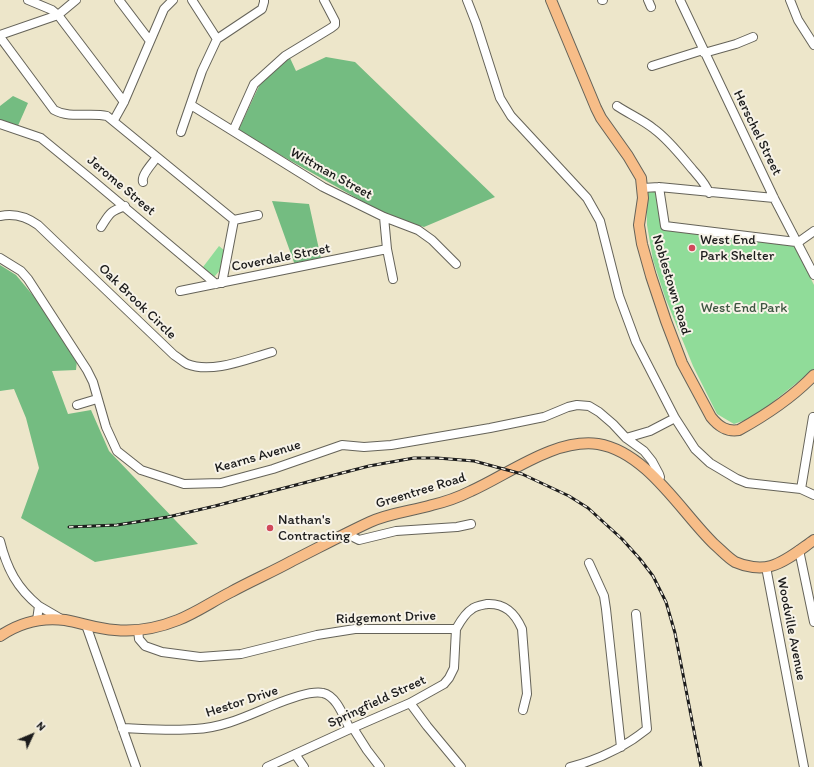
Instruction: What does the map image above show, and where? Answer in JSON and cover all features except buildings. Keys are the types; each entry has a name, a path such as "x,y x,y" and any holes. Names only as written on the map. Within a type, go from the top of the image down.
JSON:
{"main road":[{"name":"Noblestown Road","path":"550,0 601,118 641,178 643,198 639,225 642,244 651,276 682,363 711,417 716,423 725,429 734,431 739,430 790,396 814,375"},
{"name":"Greentree Road","path":"0,636 9,629 38,620 64,620 115,630 138,630 178,620 373,520 454,498 471,491 541,455 555,449 577,444 599,444 614,448 642,466 703,533 733,561 742,565 750,567 766,567 780,563 814,540"}],"street":[{"path":"28,0 52,10 58,15 124,102"},
{"path":"76,0 58,15 0,36 50,106 59,112 100,114 114,120 234,220"},
{"path":"120,0 150,41"},
{"path":"114,120 124,102 164,9 174,0"},
{"path":"192,0 217,39"},
{"path":"181,132 202,71 217,39 262,9 264,0"},
{"path":"233,131 254,84 285,56 335,25 335,21 324,0"},
{"path":"467,0 500,98 511,116 587,198 600,221 619,296 636,342 676,418 695,449 710,463 728,475 747,483 802,489 814,495"},
{"name":"Herschel Street","path":"680,0 774,198 814,276"},
{"path":"790,0 798,20 814,45"},
{"path":"652,66 704,51 736,44 753,37"},
{"name":"Wittman Street","path":"191,105 324,187 384,217 418,230 432,240 456,264"},
{"path":"617,106 648,124 661,134 704,183 709,193"},
{"name":"Jerome Street","path":"0,124 41,138 219,283"},
{"path":"143,182 142,178 144,174 152,166 157,157"},
{"path":"659,187 665,226 796,242 800,241 814,231"},
{"path":"643,188 659,187 709,193 774,198"},
{"path":"102,227 113,210 124,206"},
{"path":"234,220 258,215"},
{"name":"Oak Brook Circle","path":"0,216 20,216 30,219 38,225 174,355 187,364 204,368 220,366 272,352"},
{"path":"384,217 387,249 394,279"},
{"path":"219,283 234,220"},
{"name":"Coverdale Street","path":"180,291 387,249"},
{"name":"Kearns Avenue","path":"0,258 20,271 35,289 87,370 93,382 106,426 117,451 142,470 184,484 221,483 273,468 342,445 364,447 391,445 544,417 577,405 589,406 599,412 626,438 644,451 652,461 659,474 660,477 658,482"},
{"path":"77,405 98,399"},
{"path":"802,489 813,417"},
{"path":"626,438 650,431 676,418"},
{"path":"346,534 359,540 396,531 457,527 471,524"},
{"path":"0,545 14,580 26,596 39,606 64,620"},
{"path":"799,550 814,622"},
{"path":"589,563 604,596 620,747"},
{"name":"Woodville Avenue","path":"766,567 804,767"},
{"name":"Ridgemont Drive","path":"138,630 139,639 145,646 162,652 200,657 241,654 317,635 355,629 456,629 472,608 495,604 512,612 522,629 527,694 523,710"},
{"path":"38,620 39,606"},
{"path":"570,767 579,765 620,747 634,739 646,729 636,614"},
{"path":"86,625 136,767"},
{"name":"Springfield Street","path":"268,767 351,728 410,703 444,684 453,671 456,629"},
{"name":"Hestor Drive","path":"122,728 196,729 211,727 241,718 281,702 311,694 322,693 329,695 335,701 351,728 380,767"},
{"path":"410,703 461,767"},
{"path":"295,754 304,767"}],"green space":[{"path":"326,57 355,62 495,197 424,227 390,217 238,131 259,86 279,65 290,58 296,71"},
{"path":"13,96 28,103 17,128 0,120 0,106"},
{"name":"West End Park","path":"646,191 656,191 663,229 790,244 795,247 814,285 814,369 754,417 734,424 717,414 693,366 665,297 653,260 647,225"},
{"path":"272,201 309,204 322,263 296,268"},
{"path":"219,246 225,251 222,268 214,277 203,267"},
{"path":"0,265 16,275 41,305 77,360 76,370 52,371 68,414 91,410 109,451 198,544 95,562 21,518 39,468 26,418 14,389 0,391"}],"railway":[{"path":"69,527 117,525 168,517 369,466 414,458 474,461 522,474 569,496 588,508 622,539 653,576 666,602 675,633 701,767"}],"place":[{"name":"West End Park Shelter","path":"692,248"},
{"name":"Nathan's Contracting","path":"270,528"}]}
